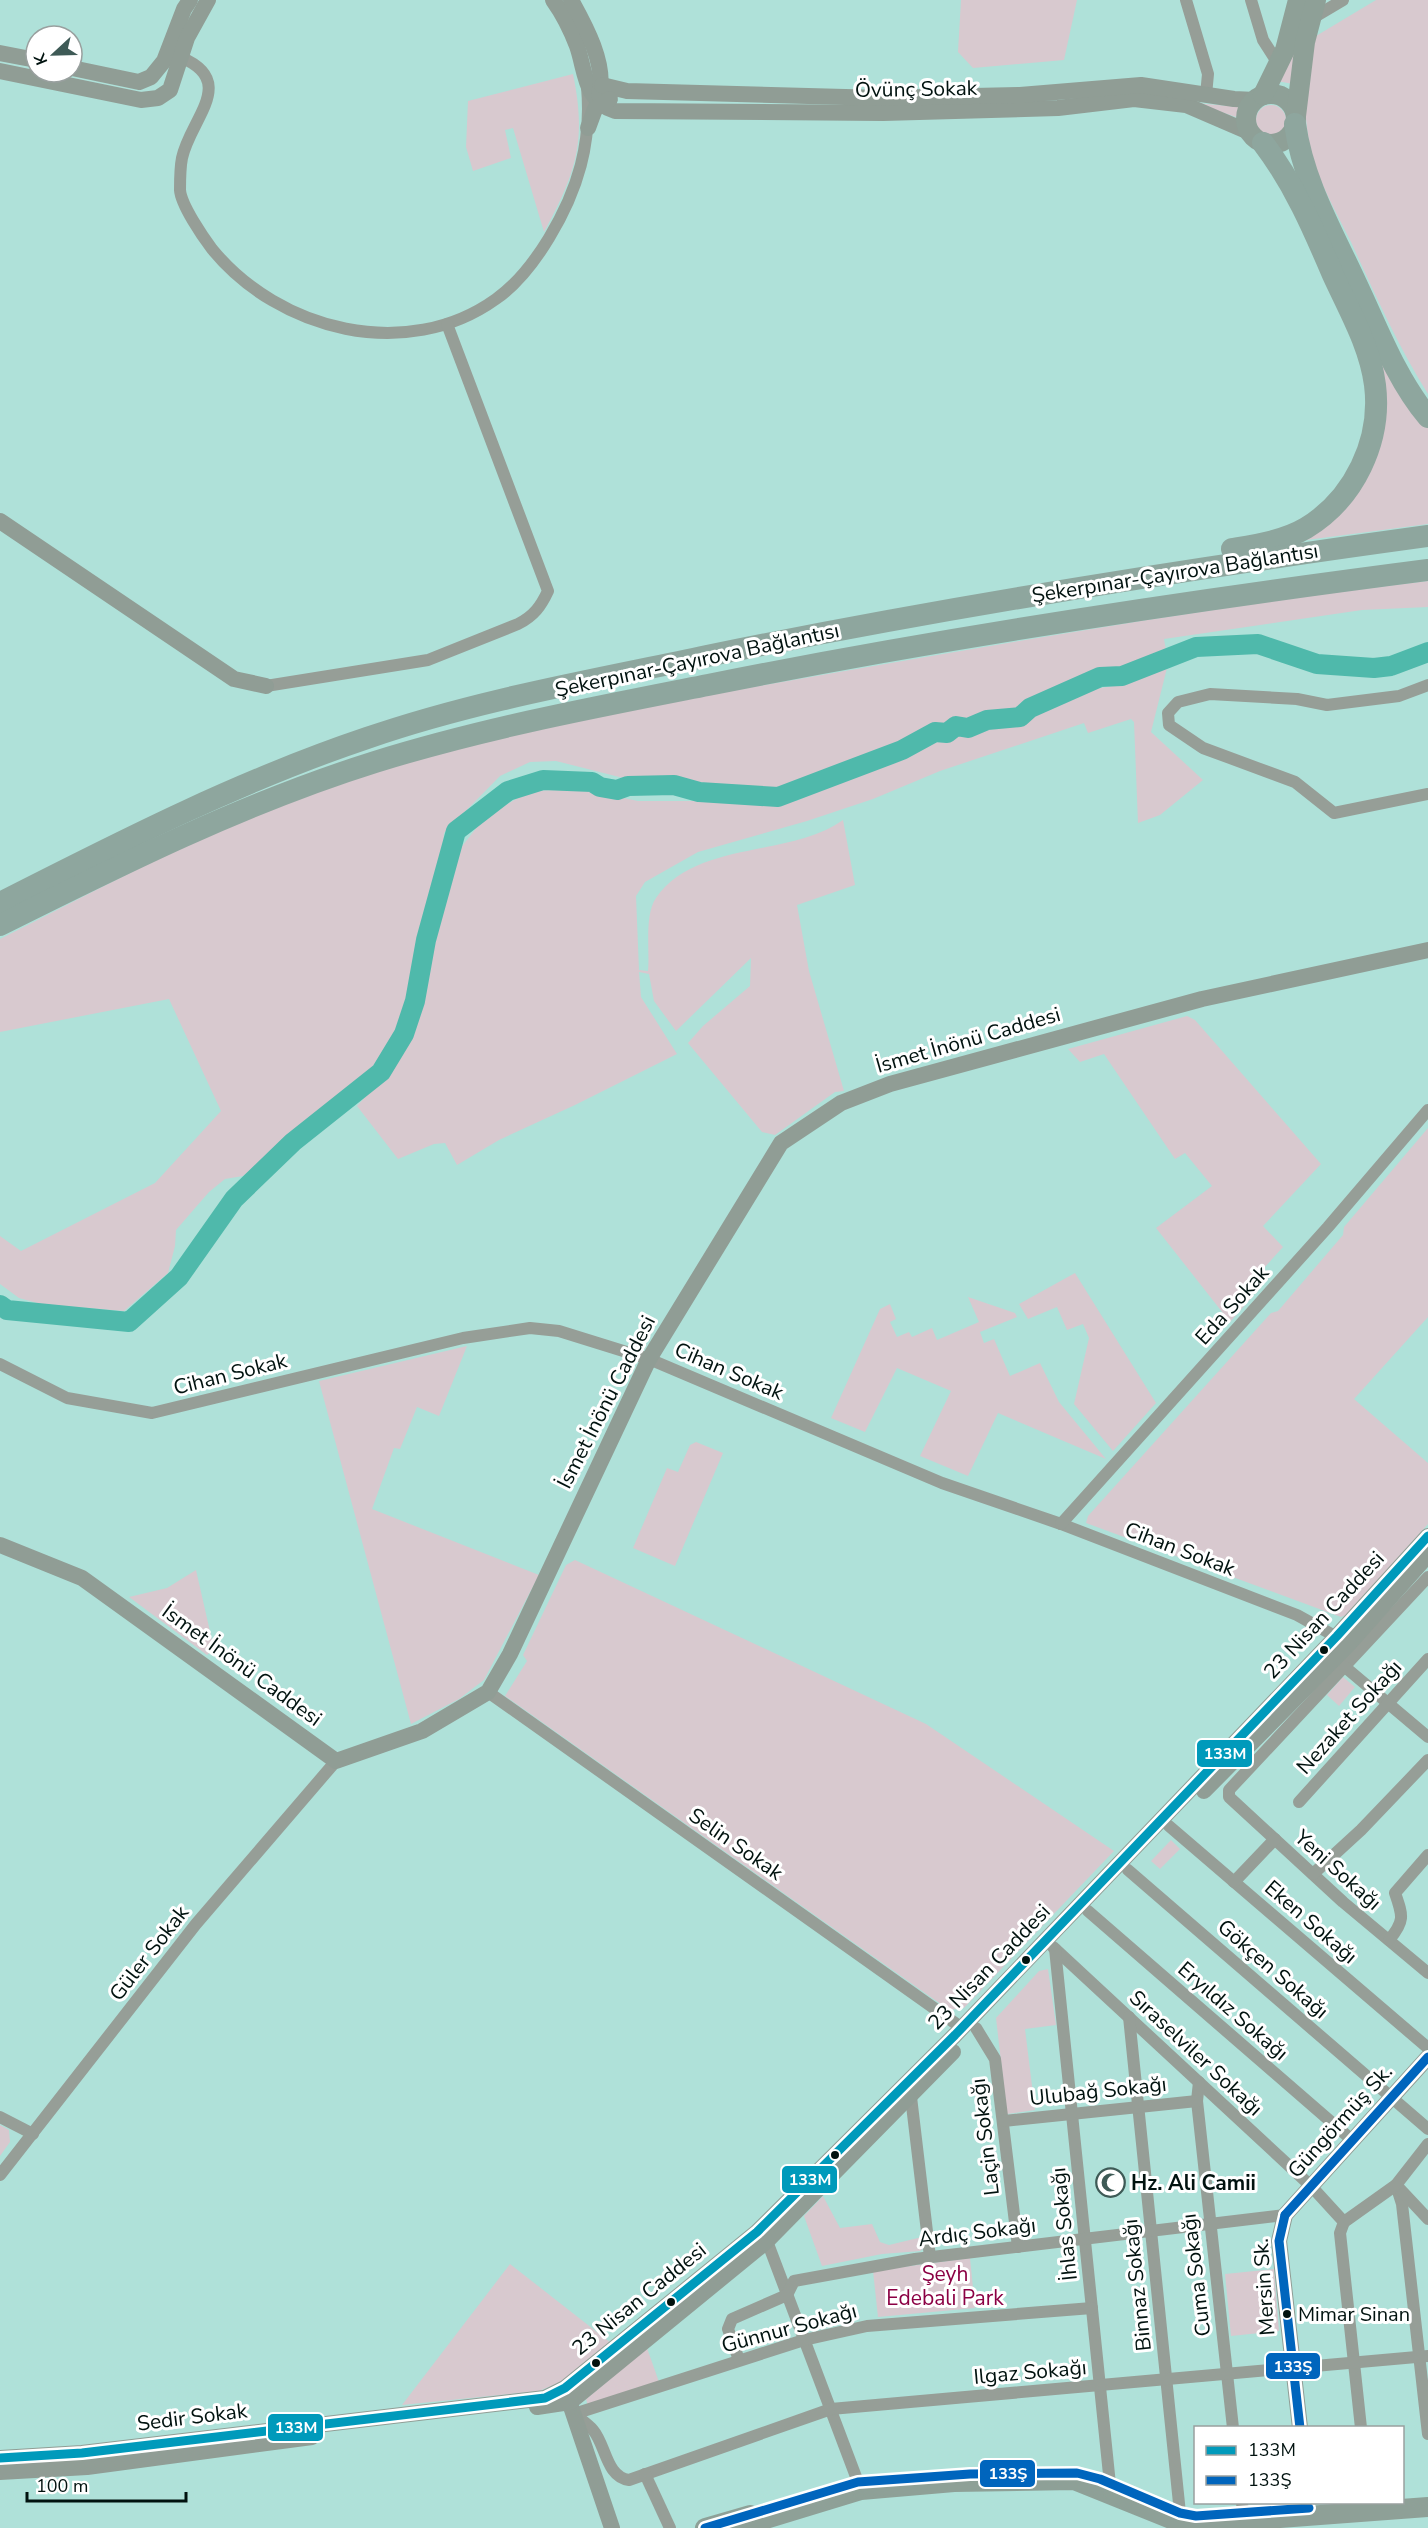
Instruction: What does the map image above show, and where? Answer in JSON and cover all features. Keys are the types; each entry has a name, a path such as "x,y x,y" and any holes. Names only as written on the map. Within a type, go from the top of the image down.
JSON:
{"highway":[{"path":"1295,120 1307,176 1381,337 1412,396 1428,417"},
{"path":"1017,597 1148,563 1278,540 1304,529 1333,508 1345,495 1366,457 1374,432 1376,406 1375,384 1366,348 1293,187 1257,138"},
{"name":"Şekerpınar-Çayırova Bağlantısı","path":"0,903 215,797 314,757 424,720 478,706 819,633 1017,597 1116,580 1428,536"},
{"name":"Şekerpınar-Çayırova Bağlantısı","path":"0,925 140,855 280,794 376,761 480,733 734,680 946,641 1154,607 1428,570"}],"main road":[{"path":"1298,0 1279,65 1259,97 1250,105 1246,119 1257,138 1280,142 1292,132 1305,42 1314,9"},
{"path":"1259,97 1275,94 1287,99 1295,120"},
{"path":"705,2528 860,2486 1055,2479 1074,2480 1111,2489 1180,2513 1196,2516 1242,2508 1428,2506"},
{"path":"736,2528 860,2486"},
{"path":"1111,2489 1186,2524 1364,2504"},
{"path":"1404,2500 1428,2498"}],"street":[{"path":"84,71 139,82 151,77 164,61 183,9 190,0"},
{"path":"0,71 141,100 158,98 170,90 180,57 198,14 208,0"},
{"path":"553,0 577,47 595,91"},
{"path":"180,57 198,64 206,73 209,92 182,157 180,193 193,220 213,249 258,294 287,309 330,326 389,334 460,320 496,299 523,275 568,206 582,170 595,91 591,43 584,22 571,0"},
{"path":"1186,0 1208,74 1206,95"},
{"path":"1251,0 1263,40 1279,65"},
{"path":"1314,9 1343,0"},
{"path":"0,53 24,58"},
{"path":"144,80 149,99"},
{"name":"Övünç Sokak","path":"1257,138 1186,105 1134,99 1058,108 883,113 615,111 604,107 595,91 882,98 1020,95 1141,85 1206,95 1259,97"},
{"path":"588,128 595,109 616,95 627,91"},
{"path":"0,521 234,679 266,686 428,660 518,624 530,618 548,591 447,324"},
{"path":"1428,685 1399,696 1327,705 1297,699 1210,694 1178,702 1168,713 1169,725 1203,748 1295,782 1334,813 1428,794"},
{"name":"İsmet İnönü Caddesi","path":"0,1545 82,1578 336,1761 422,1731 488,1692 510,1654 649,1359 781,1143 841,1103 890,1084 1202,999 1428,950"},
{"name":"Eda Sokak","path":"1061,1524 1328,1227 1428,1110"},
{"name":"Cihan Sokak","path":"0,1365 67,1398 152,1413 463,1338 530,1328 559,1331 649,1359 942,1483 1061,1524 1297,1615 1342,1640"},
{"name":"23 Nisan Caddesi","path":"569,2402 757,2232 1054,1948 1342,1640 1428,1536"},
{"name":"23 Nisan Caddesi","path":"569,2402 767,2241 911,2097 969,2028 1342,1640 1428,1555"},
{"path":"1428,1577 1345,1667 1428,1737"},
{"name":"Nezaket Sokağı","path":"1299,1802 1428,1659"},
{"name":"Yeni Sokağı","path":"1345,1667 1229,1790 1229,1797 1389,1940 1426,1967"},
{"name":"Selin Sokak","path":"488,1692 969,2028"},
{"path":"1313,1874 1361,1830 1428,1760"},
{"name":"Güler Sokak","path":"0,2175 196,1924 336,1761"},
{"name":"Eken Sokağı","path":"1169,1826 1428,2048"},
{"path":"1234,1882 1275,1839"},
{"path":"1389,1940 1399,1928 1403,1916 1395,1893 1428,1855"},
{"name":"Gökçen Sokağı","path":"1128,1870 1428,2129"},
{"name":"Eryıldız Sokağı","path":"1088,1911 1352,2140"},
{"name":"Sıraselviler Sokağı","path":"1054,1948 1312,2187 1344,2222"},
{"name":"İhlas Sokağı","path":"1054,1948 1111,2489"},
{"name":"Binnaz Sokağı","path":"1129,2018 1180,2513"},
{"name":"Laçin Sokağı","path":"969,2028 995,2060 1018,2247"},
{"name":"Güngörmüş Sk.","path":"1285,2215 1428,2057"},
{"name":"Cuma Sokağı","path":"1199,2082 1197,2101 1209,2224 1233,2426"},
{"path":"911,2097 930,2257"},
{"name":"Ulubağ Sokağı","path":"1004,2121 1197,2101"},
{"path":"0,2117 33,2134"},
{"path":"1362,2426 1340,2233 1344,2222 1396,2185 1428,2144"},
{"path":"1396,2185 1428,2218"},
{"path":"1396,2185 1402,2204 1424,2356 1428,2434"},
{"name":"Ardıç Sokağı","path":"739,2360 728,2329 732,2319 787,2295 794,2281 874,2265 930,2257 1285,2215"},
{"name":"Mersin Sk.","path":"1285,2215 1279,2241 1300,2426"},
{"path":"767,2241 860,2486"},
{"name":"Günnur Sokağı","path":"569,2402 739,2360 804,2340 867,2326 1092,2308"},
{"name":"Ilgaz Sokağı","path":"569,2402 594,2430 614,2471 621,2479 629,2480 831,2409 1424,2356"},
{"name":"Sedir Sokak","path":"0,2458 82,2453 545,2398 569,2402"},
{"path":"0,2472 87,2467 569,2402 612,2528"},
{"path":"645,2474 670,2528"}],"green space":[{"path":"961,0 1077,0 1064,60 973,68 958,52"},
{"path":"1305,0 1293,84 1277,81"},
{"path":"1376,0 1428,0 1428,394 1397,339 1325,190 1308,136 1306,86 1309,61 1316,36"},
{"path":"573,74 579,119 576,156 564,192 544,232 513,128 505,130 511,158 473,171 466,147 468,101"},
{"path":"1195,103 1240,107 1236,117"},
{"path":"1271,105 1282,109 1286,120 1282,131 1271,135 1260,131 1256,120 1260,109"},
{"path":"1371,345 1428,428 1428,524 1299,541 1367,476"},
{"path":"1428,581 1428,607 1362,610 1164,639 1167,656 1131,669 1095,675 1069,684 1016,711 934,728 881,754 781,792 770,789 702,786 677,781 639,782 556,761 530,762 500,776 444,833 441,867 413,980 412,994 401,1030 375,1071 243,1176 225,1179 209,1192 176,1230 175,1246 168,1273 124,1311 41,1304 19,1298 0,1284 0,1236 21,1251 155,1183 221,1111 169,999 0,1032 0,939 143,866 215,832 289,802 355,779 423,758 561,724 700,697 1060,634 1280,600"},
{"path":"1167,668 1151,732 1203,780 1160,815 1138,823 1134,722 1131,719 1088,733 1084,723 940,771 873,799 807,821 698,852 645,882 636,896 639,970 648,971 649,924 652,905 673,880 695,867 719,858 797,840 821,832 843,820 855,885 797,905 809,971 844,1091 835,1092 775,1135 762,1132 688,1043 703,1026 750,986 751,958 676,1031 654,1001 649,974 639,972 641,997 677,1054 499,1140 457,1165 445,1143 434,1144 398,1159 357,1106 392,1068 423,1000 429,946 452,859 485,817 530,791 580,789 638,801 796,801 928,743 940,742 955,734 1021,722 1087,690 1120,685"},
{"path":"1187,1016 1195,1020 1321,1164 1263,1226 1283,1247 1244,1290 1252,1297 1230,1322 1156,1228 1212,1186 1185,1153 1175,1159 1104,1054 1080,1062 1068,1049"},
{"path":"1428,1128 1428,1317 1354,1399 1428,1463 1428,1524 1349,1614 1341,1617 1086,1523 1088,1516 1271,1313 1278,1311 1343,1235 1344,1227"},
{"path":"1075,1273 1156,1403 1113,1451 1074,1404 1089,1338 1083,1324 1067,1330 1057,1307 1028,1319 1019,1304"},
{"path":"968,1297 1015,1313 1017,1317 980,1332 984,1343 994,1339 1010,1376 1040,1363 1059,1402 1106,1459 998,1413 968,1476 920,1456 951,1391 897,1368 865,1432 831,1418 880,1309 890,1304 896,1319 890,1322 897,1337 909,1332 912,1337 932,1328 937,1340 979,1322"},
{"path":"467,1346 439,1416 417,1407 400,1449 394,1448 372,1509 539,1575 484,1680 459,1699 411,1724 319,1381"},
{"path":"696,1442 723,1453 675,1566 633,1548 667,1468 678,1472 690,1445"},
{"path":"575,1560 926,1724 1114,1851 964,2008 949,2010 505,1696 527,1661 523,1655 566,1565"},
{"path":"196,1570 214,1649 207,1655 129,1597 167,1588"},
{"path":"1343,1677 1355,1687 1339,1706 1327,1695"},
{"path":"1171,1840 1180,1849 1160,1869 1151,1861"},
{"path":"1048,1969 1056,2025 1025,2029 1035,2110 1007,2114 996,2018 1039,1971"},
{"path":"0,2125 9,2130 10,2142 0,2156"},
{"path":"823,2196 840,2228 872,2224 880,2242 889,2245 922,2237 925,2247 920,2251 882,2254 822,2266 804,2216"},
{"name":"Şeyh Edebali Park","path":"970,2258 975,2308 878,2317 873,2271"},
{"path":"510,2264 611,2343 561,2382 539,2391 402,2405"},
{"path":"1274,2269 1279,2331 1231,2336 1225,2274"},
{"path":"647,2348 659,2382 588,2406 586,2399"}],"waterway":[{"path":"0,1305 7,1310 129,1322 179,1277 234,1199 293,1142 381,1072 404,1034 415,1001 426,940 456,831 508,791 543,780 592,782 600,787 617,790 628,786 674,785 699,792 778,797 902,750 935,732 947,733 956,726 968,728 987,720 1020,717 1030,708 1100,677 1122,676 1196,647 1258,644 1317,664 1374,668 1391,666 1428,652"}],"transit line":[{"name":"133M","path":"0,2458 82,2453 545,2398 565,2388 757,2232 955,2035 1337,1636 1428,1536"},
{"name":"133Ş","path":"1285,2215 1428,2057"},
{"name":"133Ş","path":"1285,2215 1279,2241 1300,2426"},
{"name":"133Ş","path":"705,2528 858,2482 970,2474 1077,2473 1100,2479 1180,2513 1196,2516 1309,2508"}],"place":[{"name":"Hz. Ali Camii","path":"1110,2183"},
{"name":"Mimar Sinan","path":"1287,2314"}]}
